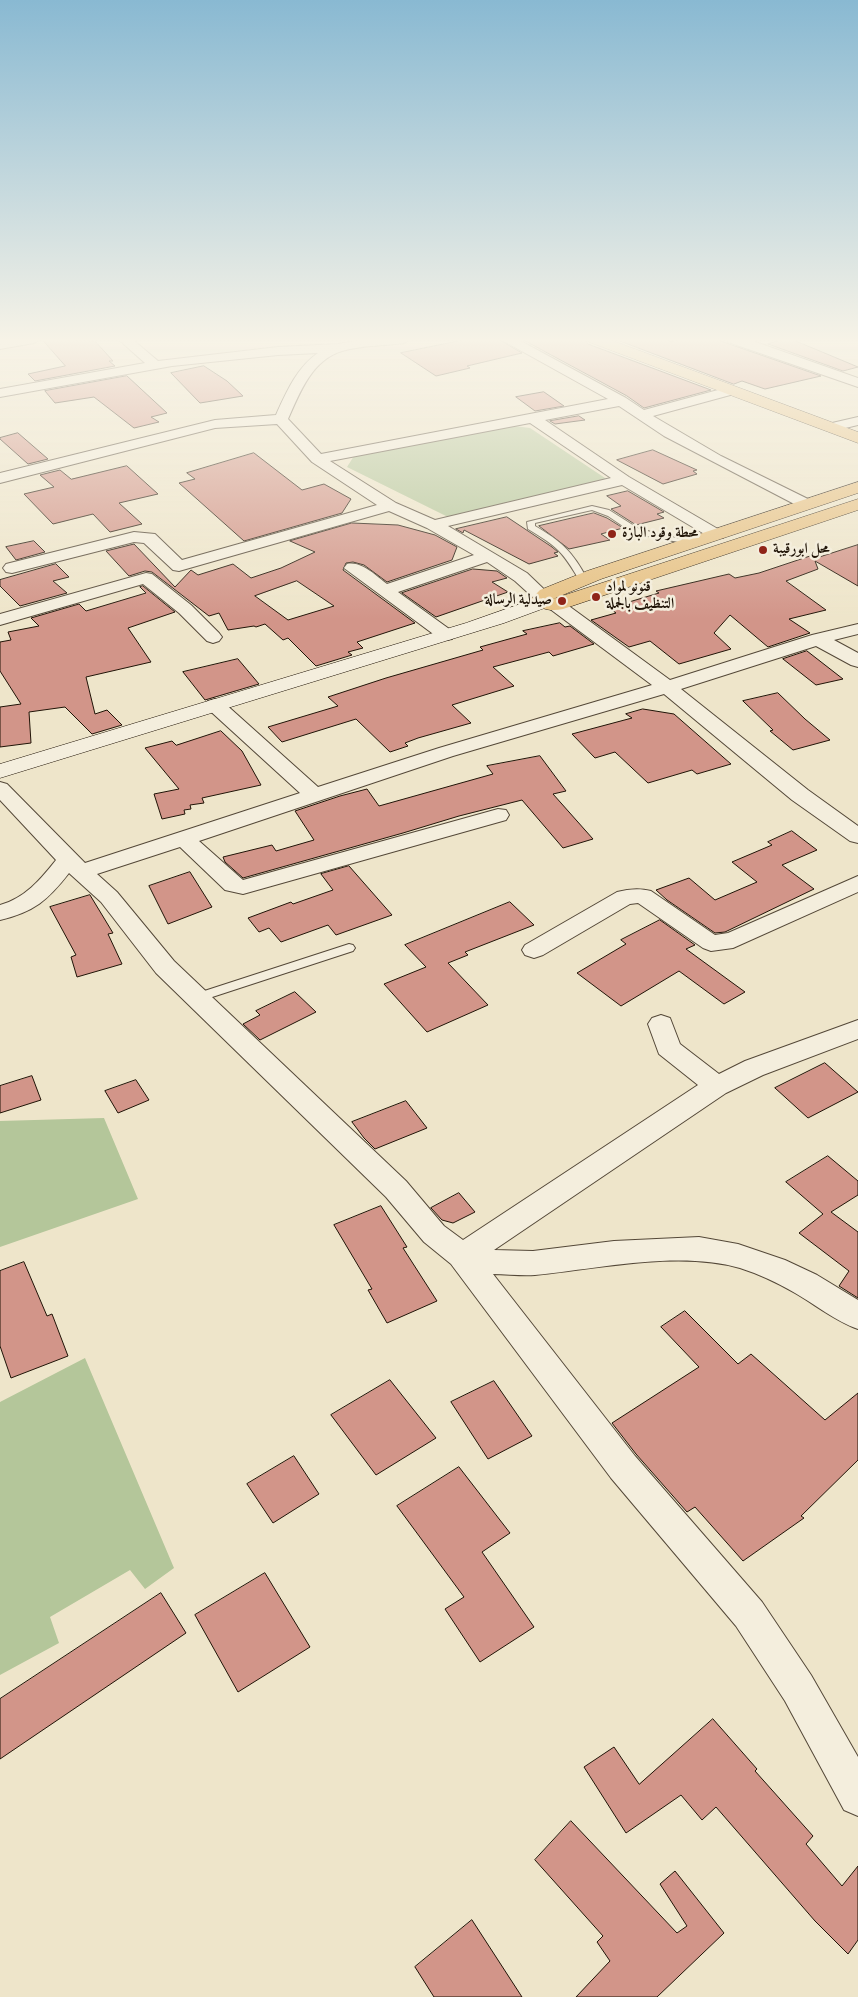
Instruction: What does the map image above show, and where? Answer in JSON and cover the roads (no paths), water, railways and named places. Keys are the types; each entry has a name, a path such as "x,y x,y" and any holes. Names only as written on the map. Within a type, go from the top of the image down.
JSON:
{"main road":[{"path":"842,432 858,438"},
{"path":"547,601 584,579 693,543 725,540 806,504 858,487"},
{"path":"0,771 128,730 215,706 446,635 725,540 858,504"}],"street":[{"path":"0,478 182,432"},
{"path":"293,432 317,459 337,474 390,506 433,525 488,556 520,577 547,601 667,687 800,795 858,836"},
{"path":"317,459 458,432"},
{"path":"554,432 624,480 725,540"},
{"path":"671,432 716,459 806,504"},
{"path":"433,525 624,480"},
{"path":"0,620 146,578 179,566 390,506"},
{"path":"12,568 124,539 142,537 149,538 155,542 179,566"},
{"path":"385,591 488,556"},
{"path":"353,568 446,635"},
{"path":"146,578 185,609 213,637"},
{"path":"0,913 26,904 75,866 184,838 446,752 667,687 818,639 858,629"},
{"path":"818,639 858,661"},
{"path":"215,706 314,795"},
{"path":"0,788 75,866 109,897 165,967 396,1189 434,1234 462,1256 623,1467 749,1614 798,1688 858,1796"},
{"path":"184,838 233,885 243,887 498,815"},
{"path":"534,950 624,897 644,896 711,943 733,940 858,884"},
{"path":"661,1024 668,1048 717,1086"},
{"path":"462,1256 717,1086 754,1068 858,1029"},
{"path":"462,1256 493,1262 526,1263 614,1253 699,1248 738,1256 774,1268 806,1284 858,1316"}],"lane":[{"path":"584,579 572,557 559,543 531,527 531,522 592,508 602,509 612,513 635,530 693,543"},
{"path":"196,998 349,948"}],"place":[{"name":"محطة وقود البازة","path":"612,534"},
{"name":"محل ابورقيبة","path":"763,550"},
{"name":"قنونو لمواد التنظيف بالجملة","path":"596,597"},
{"name":"صيدلية الرسالة","path":"562,601"}]}
